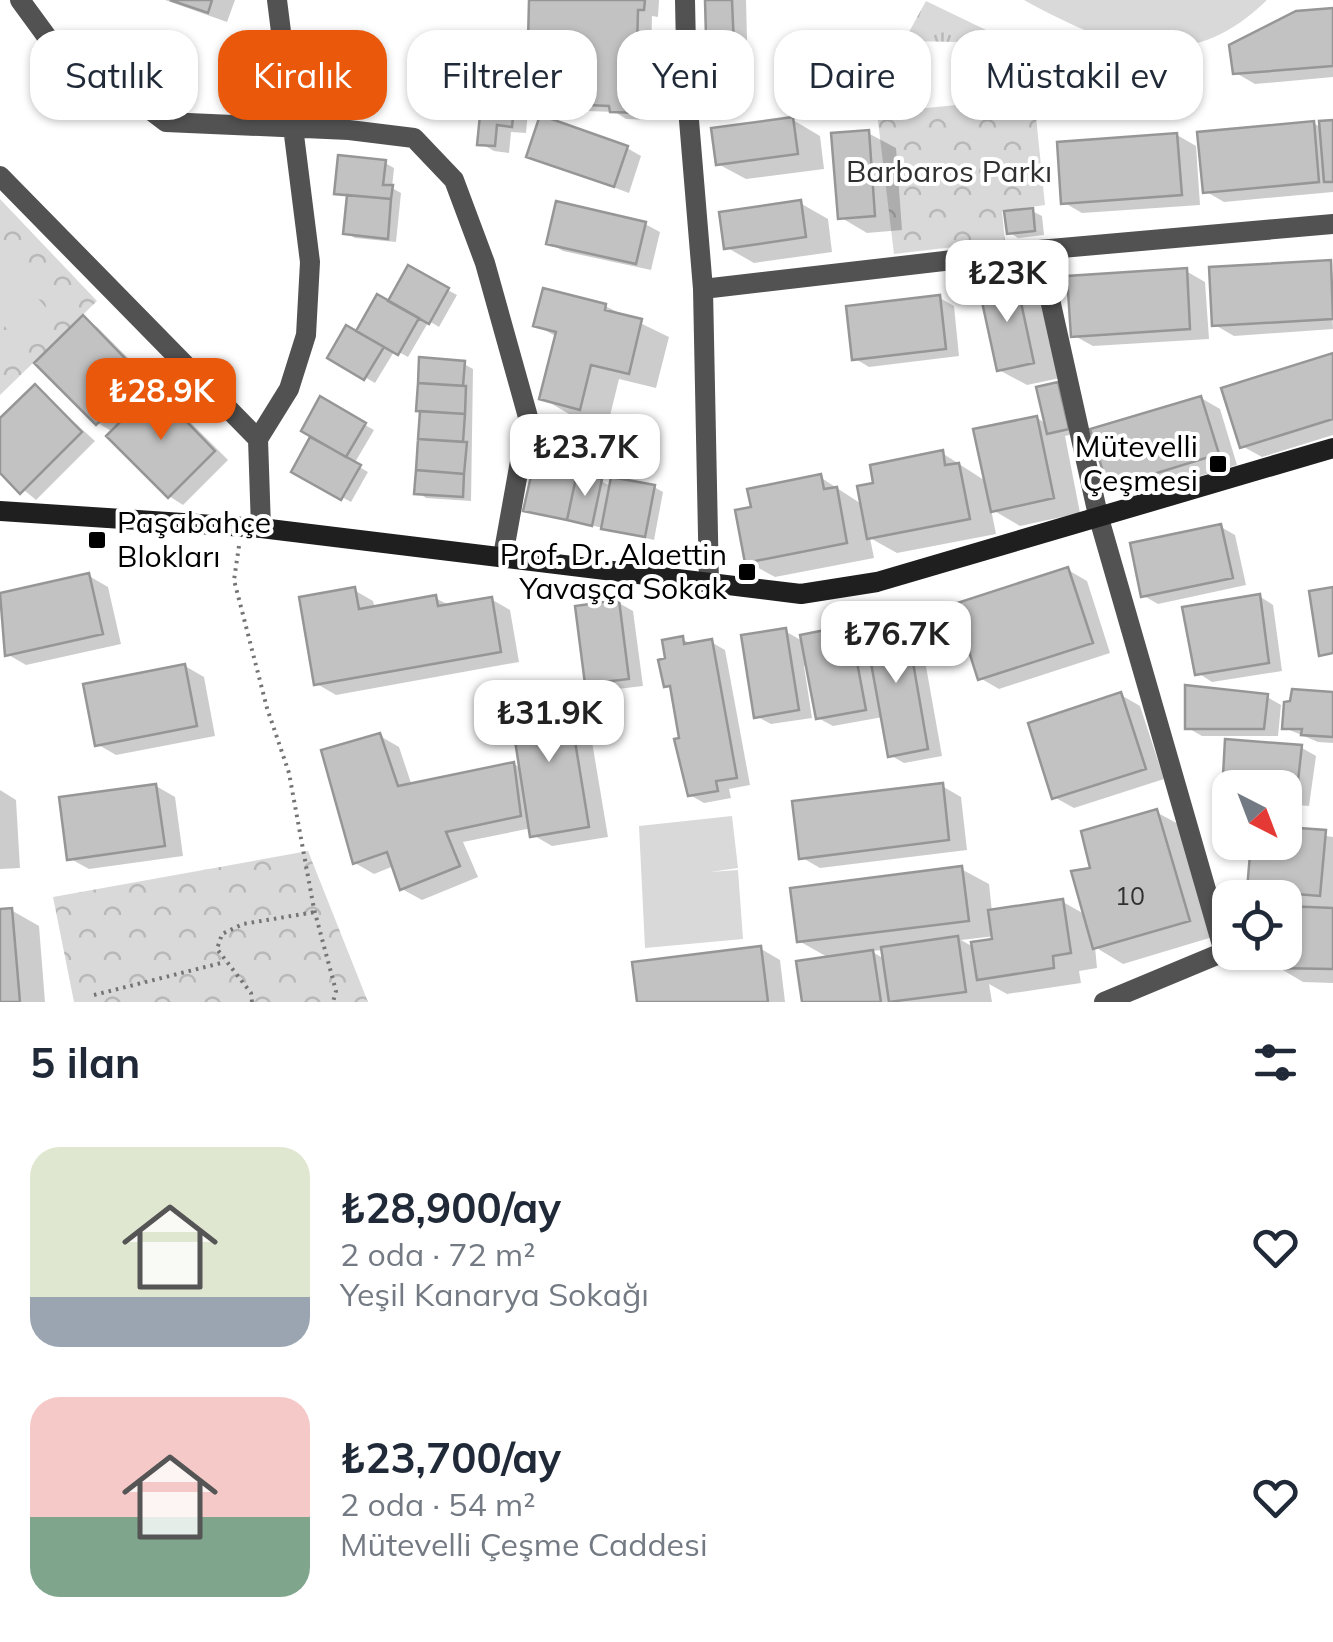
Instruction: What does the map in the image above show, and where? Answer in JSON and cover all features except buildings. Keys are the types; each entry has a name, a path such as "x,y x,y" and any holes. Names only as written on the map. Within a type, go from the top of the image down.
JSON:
{"street":[{"path":"20,0 58,52 99,72 166,122 349,130 414,138 454,180 485,263 528,418 503,556"},
{"path":"252,528 258,439 289,390 306,335 310,262 277,0"},
{"path":"685,0 687,96 703,289 709,584"},
{"path":"0,176 258,439"},
{"path":"703,289 1039,250 1333,224"},
{"path":"1039,250 1098,515 1224,952 1104,1002"},
{"path":"0,511 252,528 801,594 853,588 1333,448"}],"path":[{"path":"252,528 234,580 267,708 290,773 315,912 333,978 333,1002"},
{"path":"252,1002 239,976 217,948 222,934 243,924 315,912"},
{"path":"94,996 225,962"}],"green space":[{"path":"1024,0 1267,0 1237,25 1203,41 1203,30 1085,30"},
{"path":"926,1 986,30 951,30 951,42 931,41 931,30 910,30"},
{"name":"Barbaros Parkı","path":"951,105 951,120 1036,120 1045,205 1002,211 1005,241 894,254 878,120 931,120 931,107"},
{"path":"0,199 97,301 0,395"},
{"path":"0,254 47,309 14,337 0,321"},
{"path":"732,816 738,868 710,872 738,870 743,939 645,948 639,826"},
{"path":"308,851 368,1002 74,1002 53,897"}],"place":[{"name":"Mütevelli Çeşmesi","path":"1218,464"},
{"name":"Paşabahçe Blokları","path":"97,540"},
{"name":"Prof. Dr. Alaettin Yavaşça Sokak","path":"747,572"}]}
